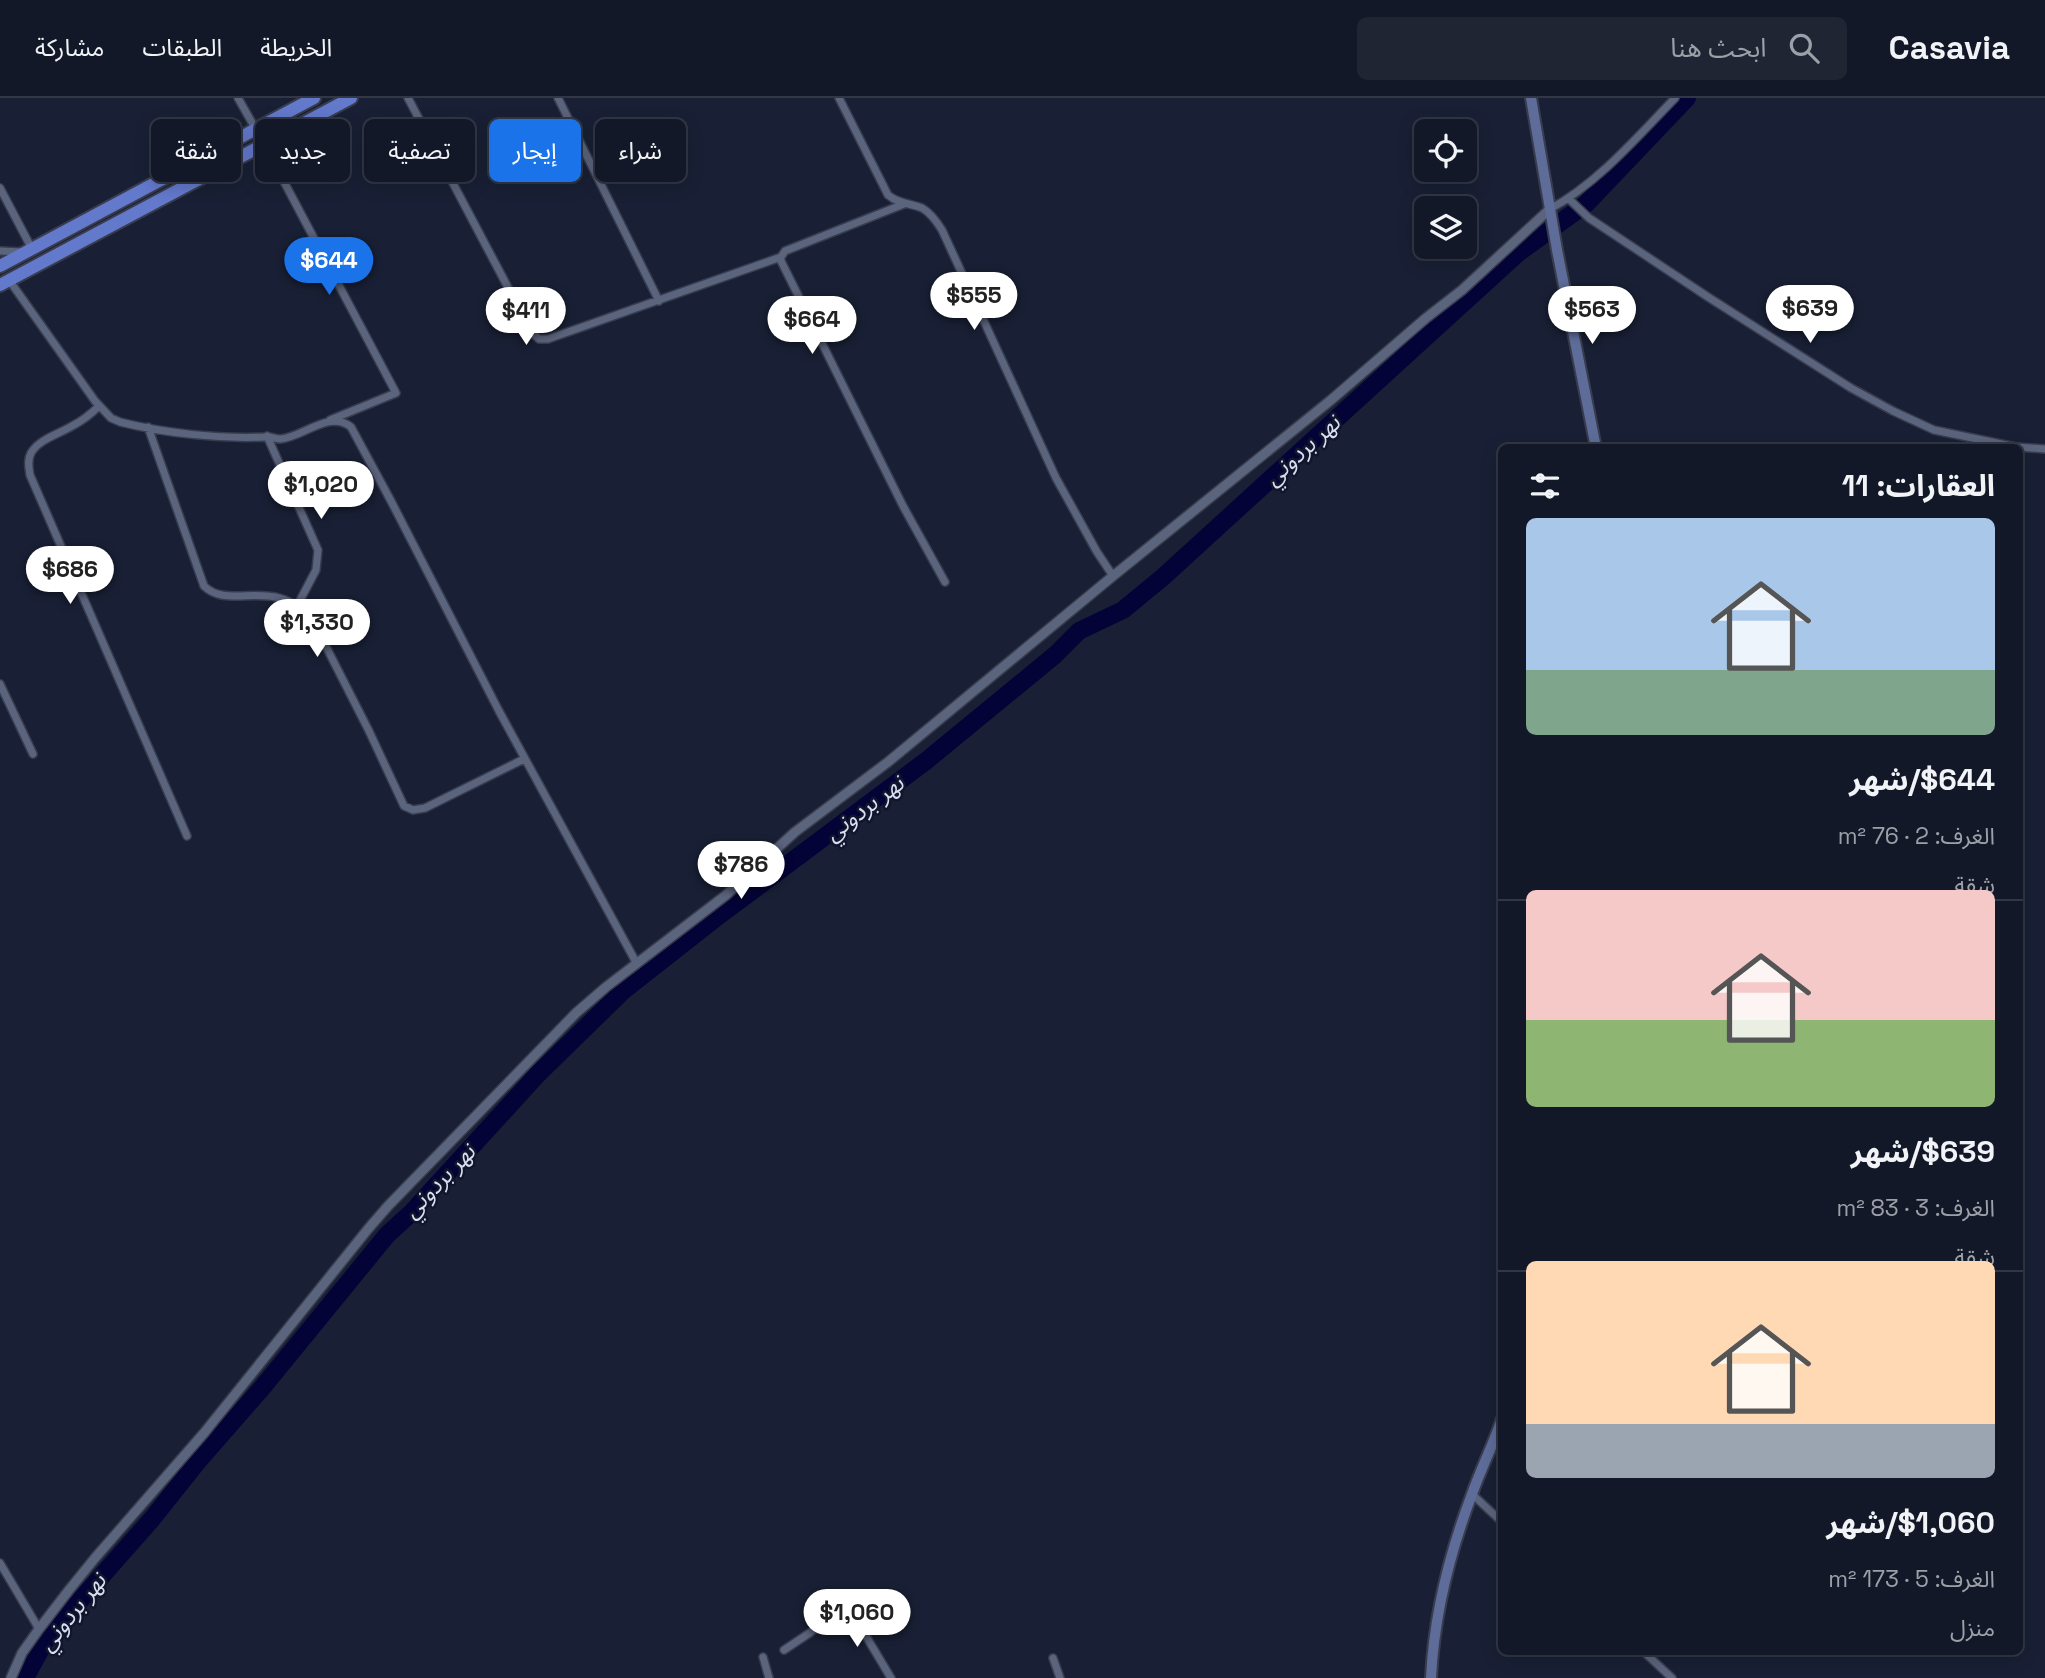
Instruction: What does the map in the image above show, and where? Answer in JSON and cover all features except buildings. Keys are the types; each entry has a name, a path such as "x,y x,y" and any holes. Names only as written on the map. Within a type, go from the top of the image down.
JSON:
{"highway":[{"path":"273,119 314,98"},
{"path":"311,119 351,98"},
{"path":"0,266 255,128"},
{"path":"5,282 255,149"}],"main road":[{"path":"1531,98 1557,250 1595,444"},
{"path":"1431,1678 1433,1648 1445,1584 1472,1494 1498,1429"}],"street":[{"path":"238,98 255,128"},
{"path":"408,98 535,337 539,339 548,339 781,257"},
{"path":"558,98 659,301"},
{"path":"839,98 884,190 892,198 929,213 942,230 1056,478 1113,576"},
{"path":"11,1678 22,1653 95,1558 204,1433 388,1206 576,1013 726,895 796,832 888,762 1331,400 1601,172 1675,98"},
{"path":"5,282 111,418 148,427 243,439 289,437 396,393 284,182"},
{"path":"0,188 30,251 0,251"},
{"path":"1569,199 1589,218 1851,388 1907,419 1934,430 2002,444"},
{"path":"904,204 791,248 782,253 781,257 783,266 897,494 945,582"},
{"path":"99,406 92,414 32,451 29,457 30,475 187,836"},
{"path":"321,424 342,422 355,433 524,759 637,964"},
{"path":"148,427 204,586 217,594 278,597 307,614 369,731 401,801 408,809 425,808 524,759"},
{"path":"267,436 318,550 316,570 297,606"},
{"path":"2023,447 2045,449"},
{"path":"0,684 33,754"},
{"path":"1472,1494 1498,1518"},
{"path":"0,1563 39,1629"},
{"path":"784,1650 811,1632 845,1601 891,1678"},
{"path":"1647,1655 1672,1678"},
{"path":"763,1657 769,1678"},
{"path":"1053,1658 1060,1678"}],"waterway":[{"name":"نهر بردوني","path":"25,1678 47,1638 152,1519 387,1235 411,1213 538,1074 623,991 926,761 1055,655 1079,631 1123,610 1163,577 1518,253 1586,204 1687,98"}]}
